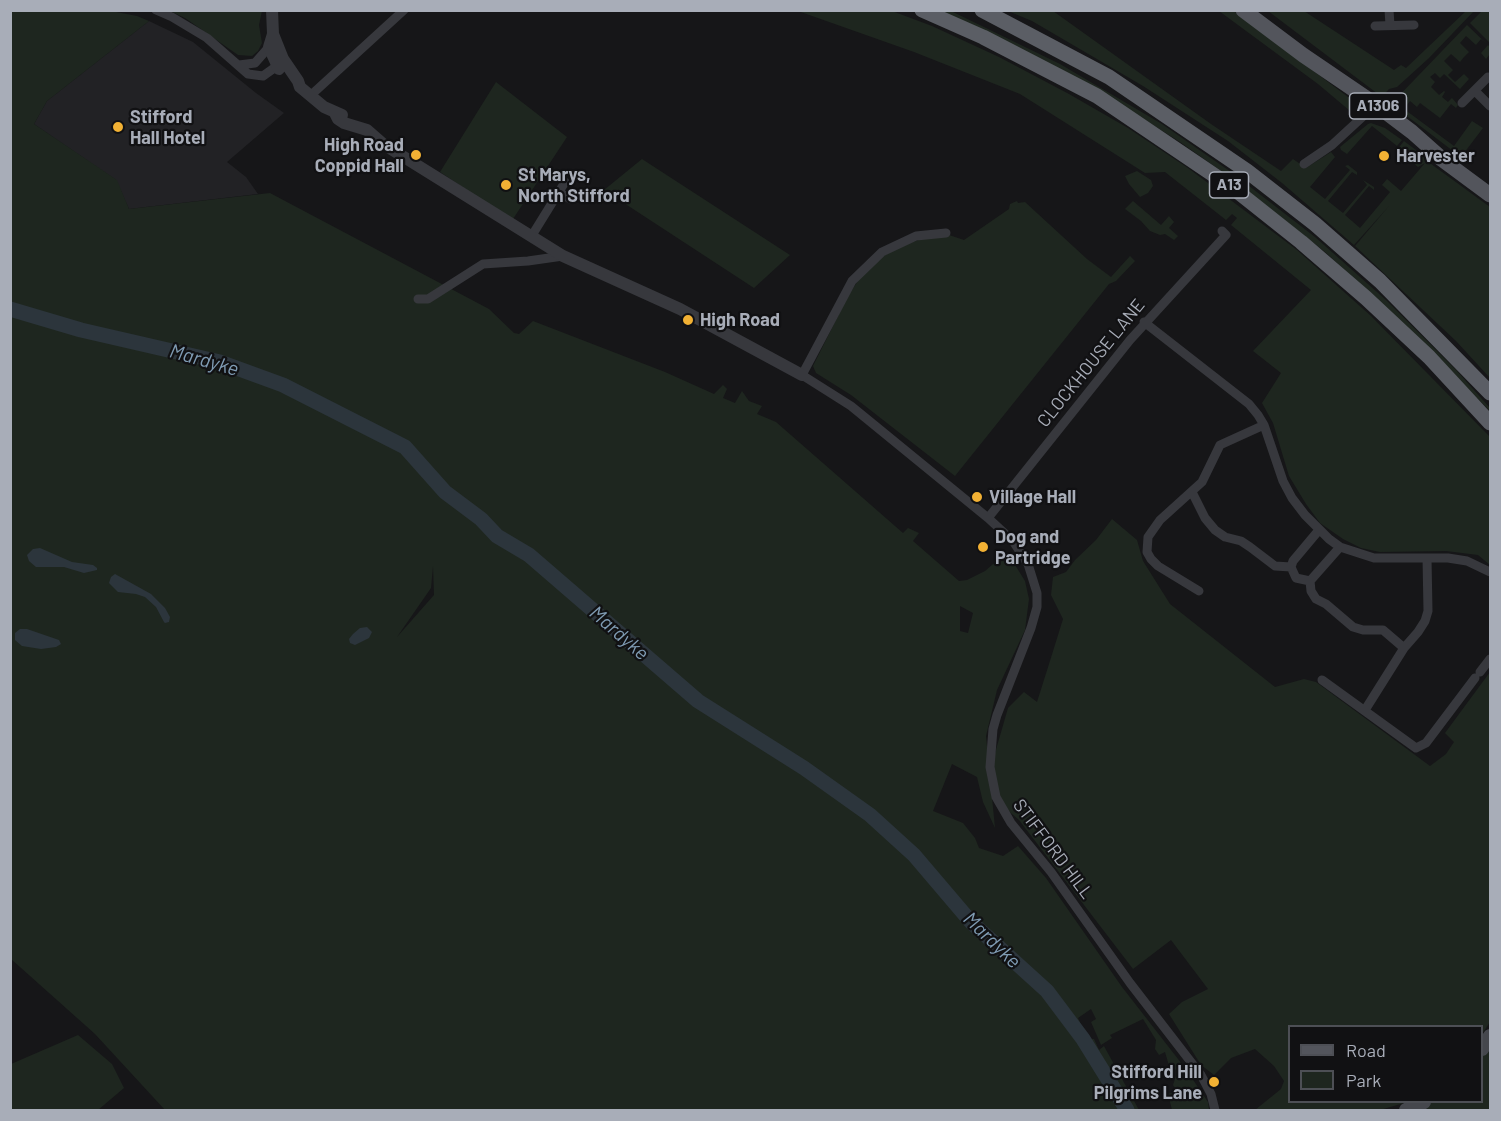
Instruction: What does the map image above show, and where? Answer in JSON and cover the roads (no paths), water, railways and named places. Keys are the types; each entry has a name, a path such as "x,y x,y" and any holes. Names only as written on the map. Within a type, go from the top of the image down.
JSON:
{"highway":[{"name":"A13","path":"922,10 983,37 1097,96 1233,188 1366,298 1428,357 1491,423"},
{"name":"A13","path":"982,10 1109,77 1247,171 1380,281 1491,393"}],"main road":[{"name":"A1306","path":"1243,10 1370,110 1491,195"},
{"name":"A1306","path":"1303,55 1375,104 1412,132 1448,164"},
{"path":"1406,1110 1420,1103"}],"street":[{"path":"156,10 207,38 248,74 259,76 268,73 279,61"},
{"path":"310,96 404,10"},
{"path":"1389,10 1390,25"},
{"path":"239,65 255,63 269,47 273,34 274,13"},
{"path":"1376,26 1414,25"},
{"path":"273,34 279,61"},
{"path":"269,47 279,61 288,68 300,87 335,113 338,112 348,118 369,124 381,134 388,146 563,256 680,309 802,375 851,406 988,518"},
{"path":"1462,103 1488,77"},
{"path":"1475,91 1491,106"},
{"path":"1304,164 1332,145 1370,110"},
{"path":"531,237 565,182"},
{"path":"559,192 570,199"},
{"name":"CLOCKHOUSE LANE","path":"988,518 1144,322 1227,232"},
{"path":"802,375 852,280 882,252 916,236 946,233"},
{"path":"418,299 428,299 483,264 563,256"},
{"path":"1144,322 1249,404 1264,425 1283,481 1292,498 1319,530 1340,547 1374,558 1448,558 1467,561 1491,572"},
{"path":"1199,591 1158,566 1151,559 1147,544 1152,529 1202,482 1220,445 1264,425"},
{"path":"1192,492 1205,518 1215,530 1250,547 1275,566 1292,567"},
{"name":"STIFFORD HILL","path":"988,518 1013,541 1020,551 1028,564 1036,593 1035,618 993,729 990,767 996,797 1011,823 1052,872 1136,991 1201,1075 1211,1094 1215,1110"},
{"path":"1310,581 1296,578 1292,567 1293,561 1319,530"},
{"path":"1340,547 1310,581 1311,591 1316,599 1326,604 1353,627 1363,630 1383,630 1404,648"},
{"path":"1365,710 1404,648 1425,621 1428,611 1426,558"},
{"path":"1322,680 1416,748 1426,743 1491,659"}],"waterway":[{"name":"Mardyke","path":"10,309 81,330 220,362 283,385 405,447 445,492 481,519 497,536 529,555 698,701 804,768 870,815 914,855 971,922 1047,991 1083,1039 1127,1110"}],"place":[{"name":"Stifford Hall Hotel","path":"118,127"},
{"name":"High Road Coppid Hall","path":"416,155"},
{"name":"Harvester","path":"1384,156"},
{"name":"St Marys, North Stifford","path":"506,185"},
{"name":"High Road","path":"688,320"},
{"name":"Village Hall","path":"977,497"},
{"name":"Dog and Partridge","path":"983,547"},
{"name":"Stifford Hill Pilgrims Lane","path":"1214,1082"}]}
